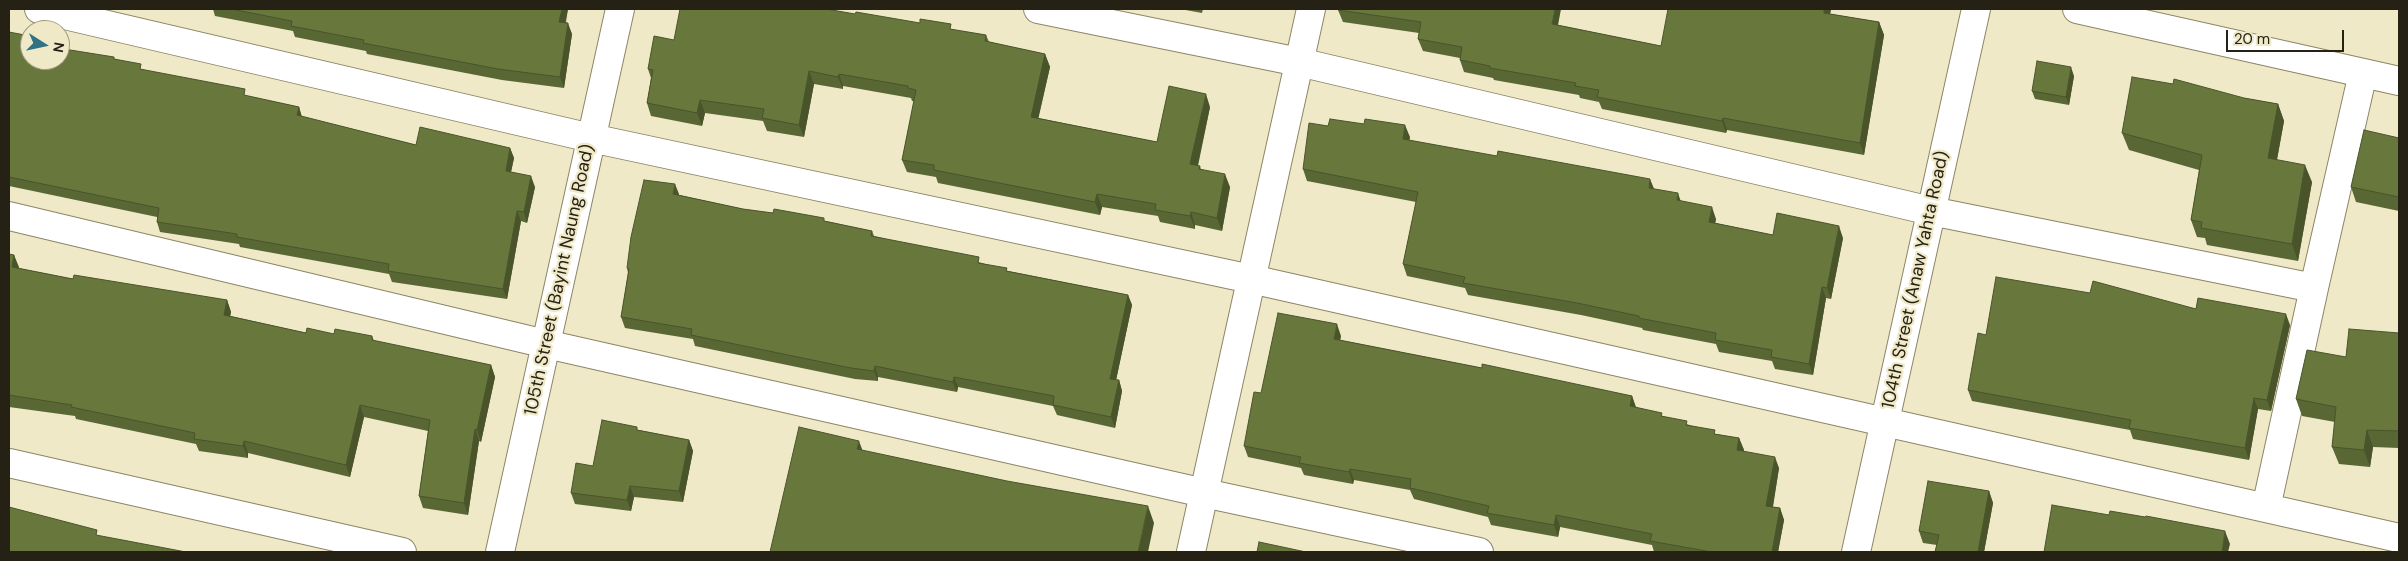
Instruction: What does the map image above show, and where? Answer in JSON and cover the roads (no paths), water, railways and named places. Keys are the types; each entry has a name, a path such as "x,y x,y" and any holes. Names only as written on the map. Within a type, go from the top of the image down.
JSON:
{"street":[{"path":"39,9 591,138 1252,279 1885,420 2399,538"},
{"name":"105th Street (Bayint Naung Road)","path":"500,552 620,9"},
{"path":"1038,9 1299,62 1931,211 2314,288"},
{"path":"1191,552 1311,9"},
{"name":"104th Street (Anaw Yahta Road)","path":"1856,552 1976,9"},
{"path":"2077,9 2399,81"},
{"path":"2266,508 2362,73"},
{"path":"9,216 546,344 1204,493 1479,552"},
{"path":"9,463 402,552"}]}
